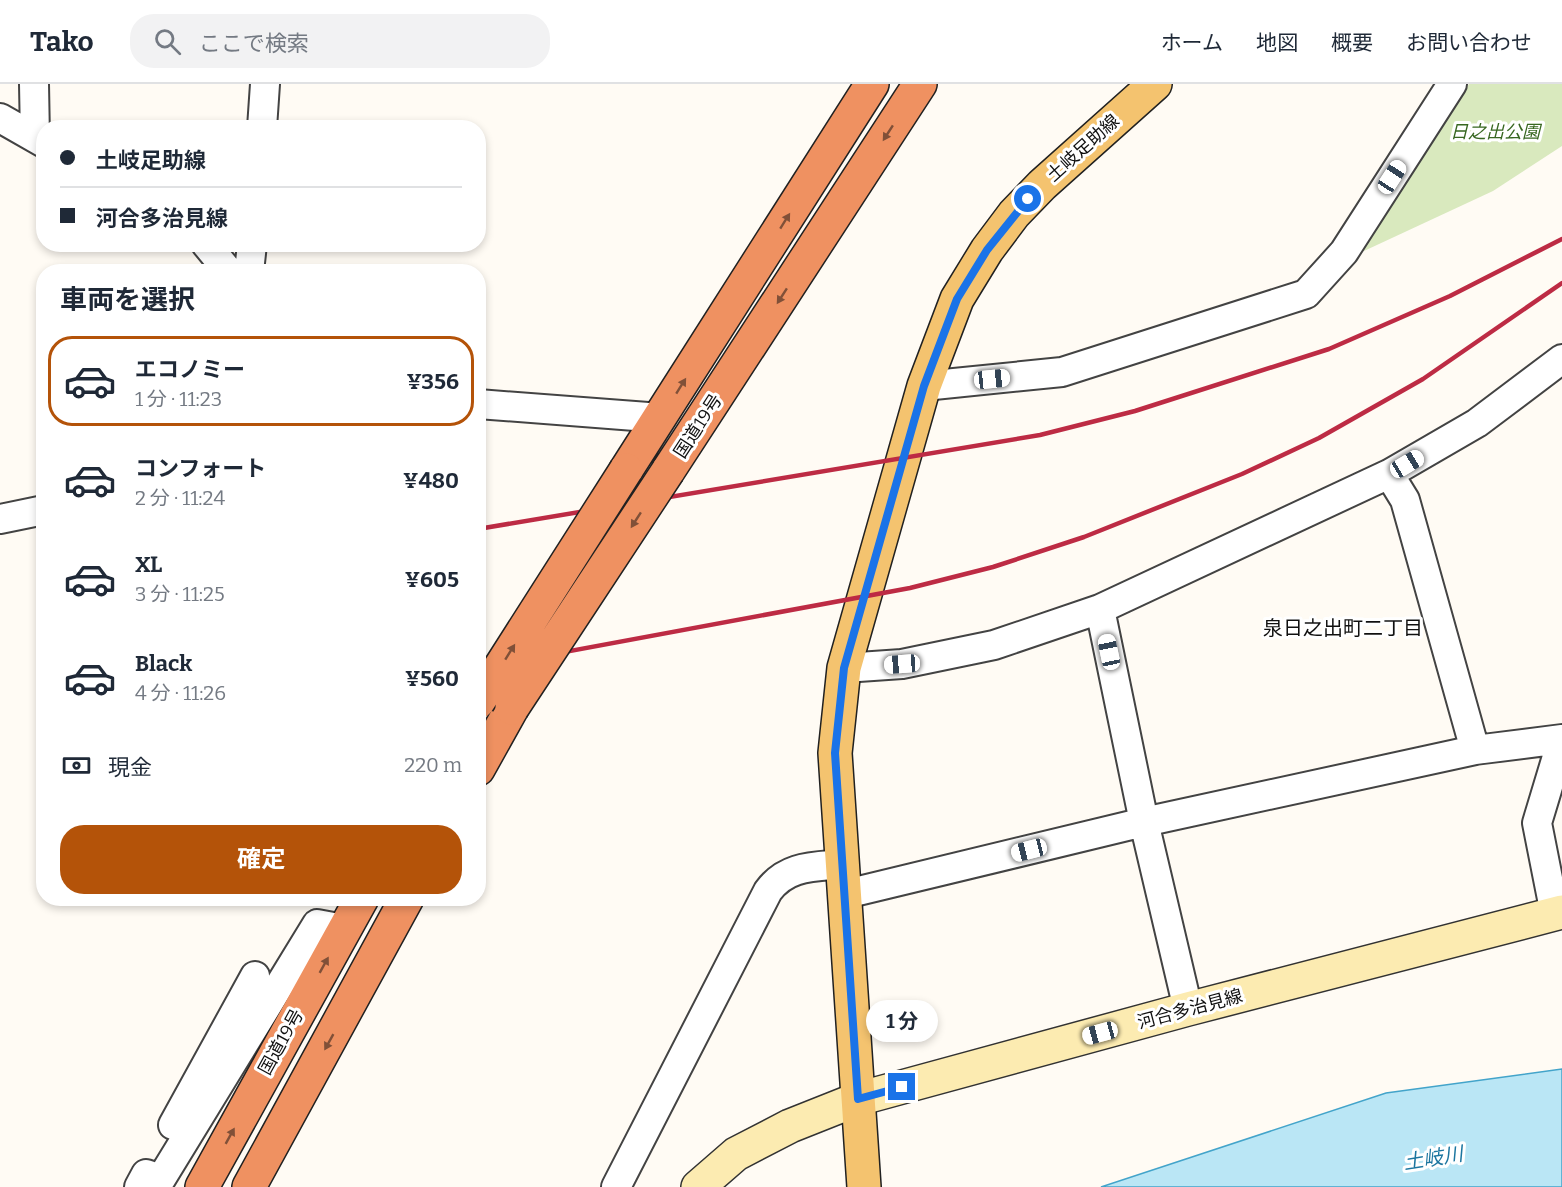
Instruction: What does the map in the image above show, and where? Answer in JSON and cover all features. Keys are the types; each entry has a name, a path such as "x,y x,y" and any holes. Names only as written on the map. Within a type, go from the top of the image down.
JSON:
{"highway":[{"name":"国道19号","path":"486,689 872,84"},
{"name":"国道19号","path":"486,755 512,708 920,84"},
{"name":"国道19号","path":"202,1187 357,906"},
{"path":"249,1187 403,906"}],"main road":[{"name":"土岐足助線","path":"864,1187 835,753 844,668 924,386 957,299 987,250 1014,214 1042,185 1155,84"},
{"name":"河合多治見線","path":"698,1187 736,1154 790,1126 858,1099 1188,1009 1558,913"}],"street":[{"path":"34,84 37,120"},
{"path":"263,120 265,84"},
{"path":"924,386 1062,372 1306,294 1344,252 1452,84"},
{"path":"0,118 36,139"},
{"path":"213,252 222,264"},
{"path":"844,668 902,664 994,645 1100,609 1389,474 1477,423 1562,359"},
{"path":"486,405 661,418"},
{"path":"1389,474 1405,500 1475,750"},
{"path":"0,519 36,512"},
{"path":"1100,609 1144,822 1188,1009"},
{"path":"615,1187 768,891 777,879 791,871 845,879 1144,822 1475,750 1562,739 1538,823 1558,913"},
{"path":"142,1181 161,1179 317,924 344,928"},
{"path":"142,1181 255,976"}],"green space":[{"name":"日之出公園","path":"1469,84 1562,84 1562,146 1493,191 1364,251 1362,249"}],"water":[{"name":"土岐川","path":"1562,1069 1562,1187 1101,1187 1386,1093"}],"railway":[{"path":"486,528 1040,435 1135,411 1329,349 1450,296 1562,239"},
{"path":"486,667 910,588 993,567 1084,537 1242,474 1319,438 1423,379 1562,283"}],"district":[{"name":"泉日之出町二丁目","path":"1343,628"}],"route":[{"path":"902,1087 858,1099 835,753 844,668 924,386 957,299 987,250 1028,199"}]}
